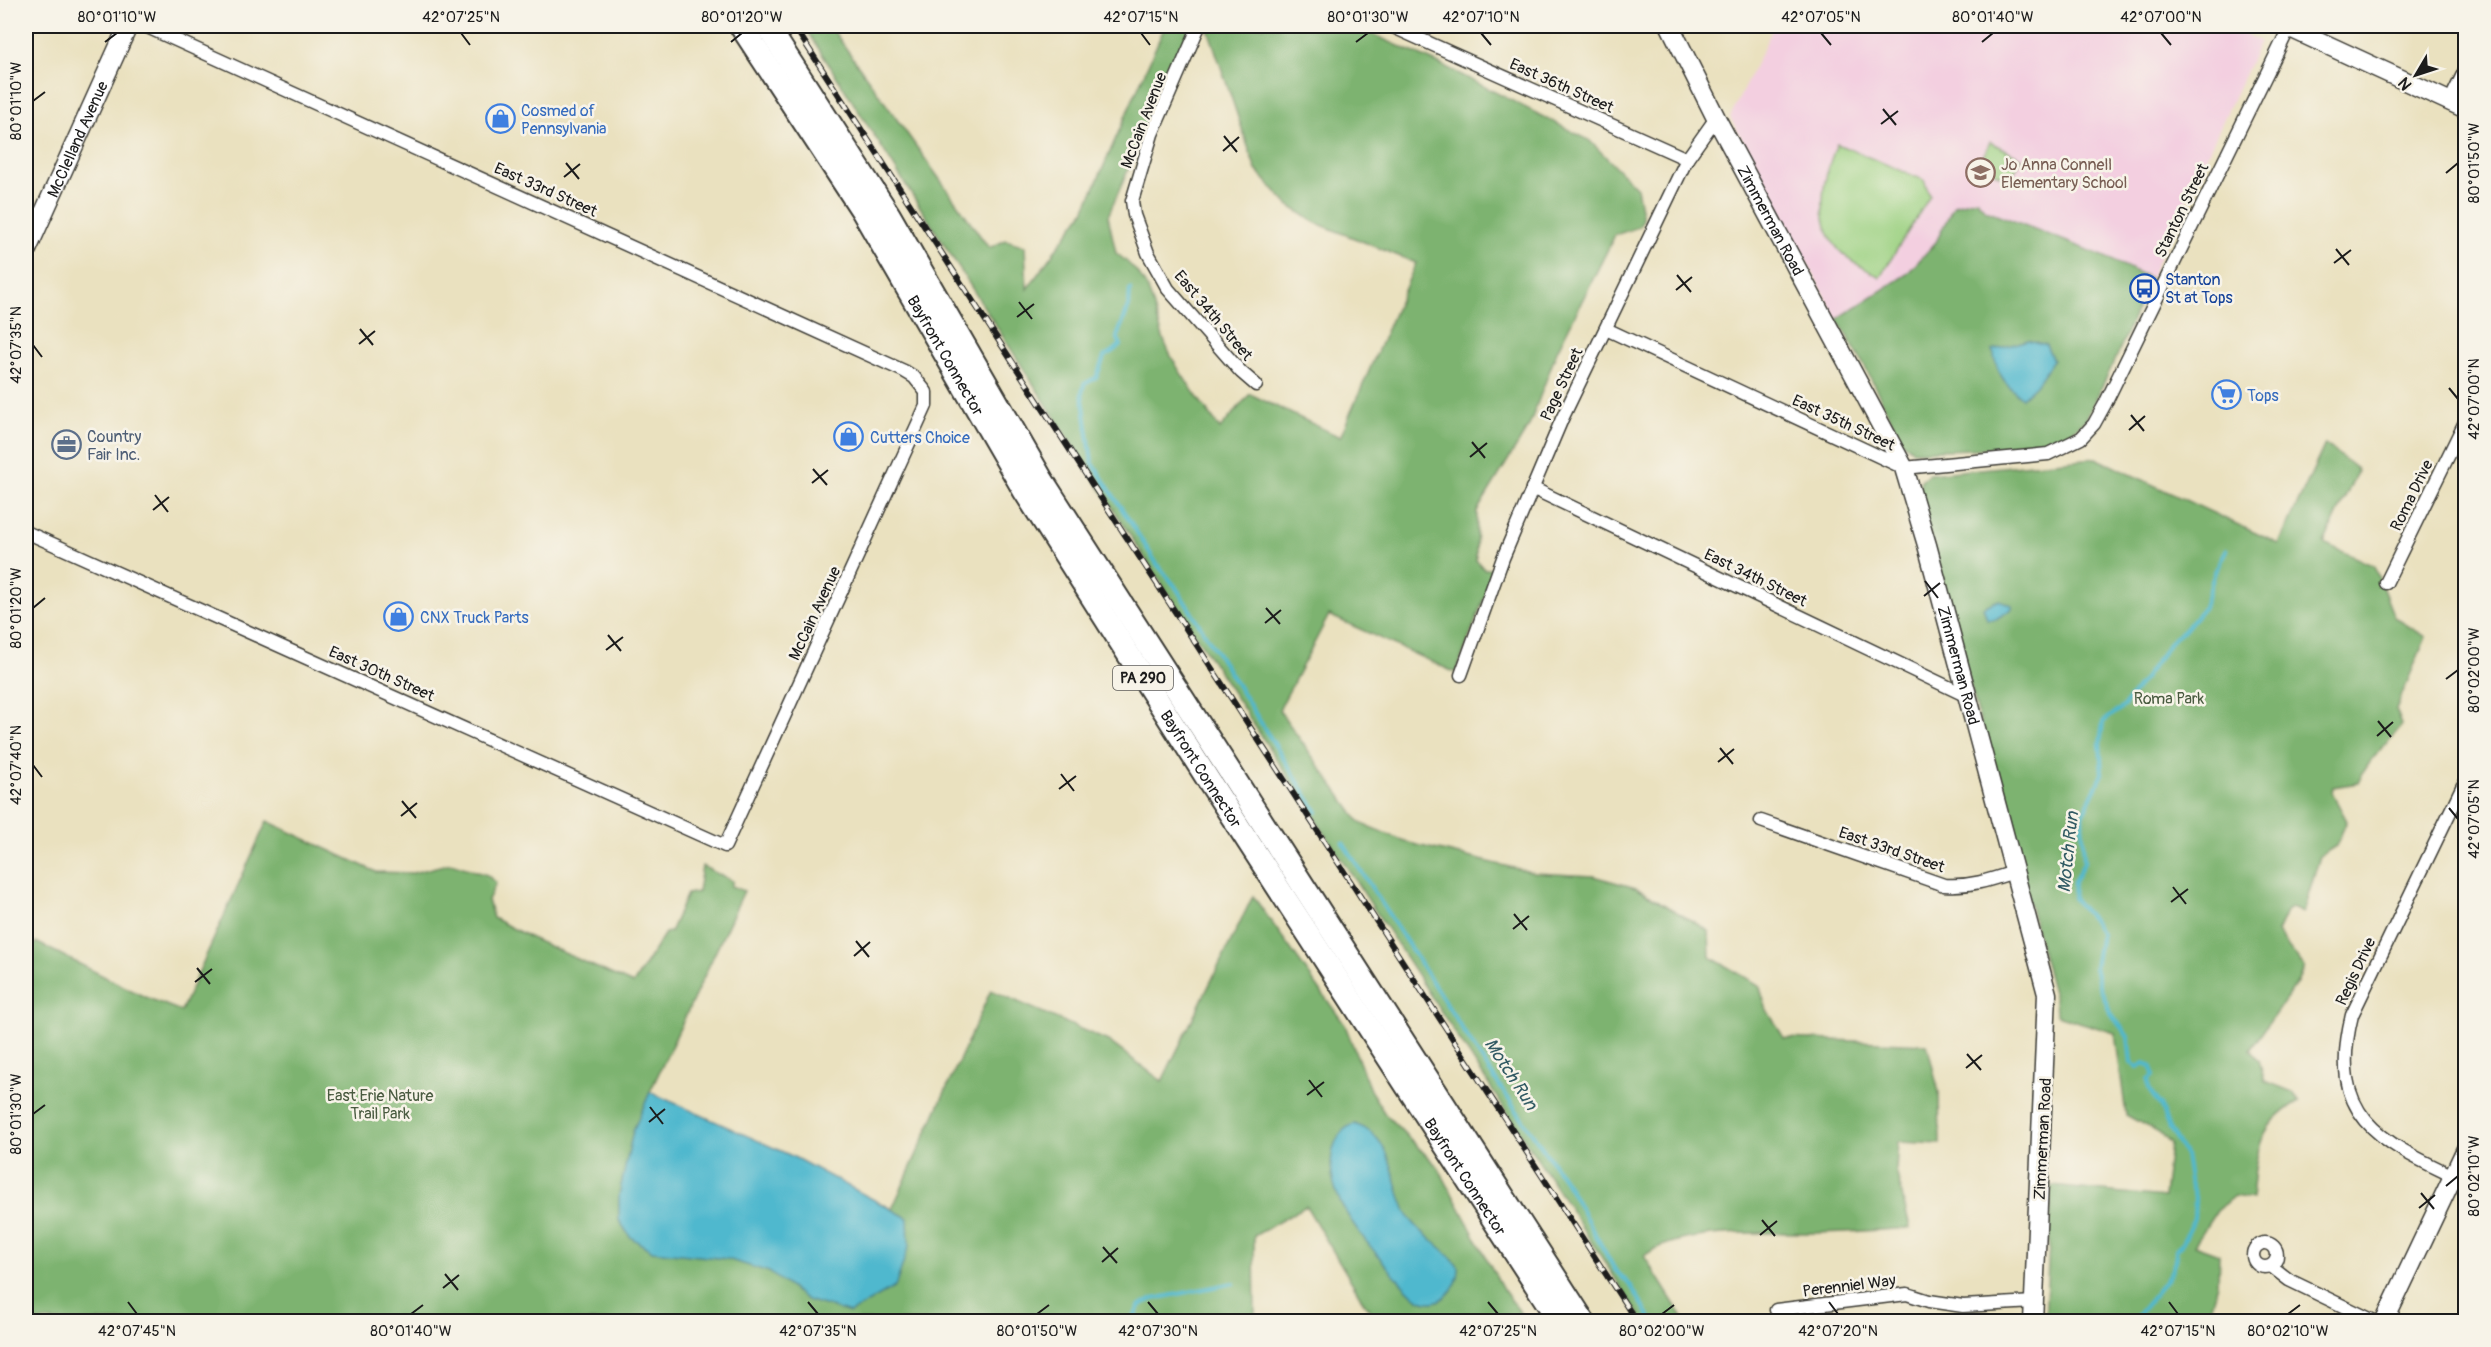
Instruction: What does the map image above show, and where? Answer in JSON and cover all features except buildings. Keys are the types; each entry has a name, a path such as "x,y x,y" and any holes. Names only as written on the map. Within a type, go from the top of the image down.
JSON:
{"highway":[{"name":"Bayfront Connector","path":"741,26 862,210 1030,499 1222,801 1560,1322"},
{"name":"Bayfront Connector","path":"767,26 889,214 1042,480 1584,1322"}],"street":[{"name":"McClelland Avenue","path":"26,252 128,26"},
{"name":"East 33rd Street","path":"145,26 904,371 914,377 927,392"},
{"name":"McCain Avenue","path":"1137,229 1132,201 1137,181 1152,134 1199,26"},
{"name":"East 36th Street","path":"1391,26 1687,159"},
{"name":"Zimmerman Road","path":"1670,26 1716,118 1904,468 2046,989 2033,1322"},
{"path":"2288,26 2458,105 2466,68"},
{"name":"Stanton Street","path":"2081,438 2105,404 2288,26"},
{"name":"Page Street","path":"1461,675 1473,648 1503,558 1532,488 1687,159 1716,118"},
{"name":"East 34th Street","path":"1137,229 1158,273 1178,302 1241,372 1256,385"},
{"name":"East 35th Street","path":"1606,329 1904,468 2037,457 2060,451 2081,438"},
{"name":"McCain Avenue","path":"725,846 926,406 927,392"},
{"name":"Roma Drive","path":"2386,583 2466,420"},
{"name":"East 34th Street","path":"1532,488 1967,696"},
{"name":"East 30th Street","path":"26,532 725,846"},
{"name":"Regis Drive","path":"2459,1179 2405,1154 2376,1134 2366,1122 2352,1096 2347,1079 2345,1051 2352,1015 2466,779"},
{"name":"East 33rd Street","path":"1761,821 1944,885 1977,884 2014,872"},
{"path":"2384,1322 2459,1179 2466,1149"},
{"path":"2271,1266 2289,1280 2376,1322"},
{"name":"Perenniel Way","path":"1776,1310 1907,1294 1929,1301 1963,1305 2034,1302"}],"shaded area":[{"name":"Jo Anna Connell Elementary School","path":"1774,26 2228,26 2260,41 2150,278 2103,256 1986,210 1975,199 1954,205 1936,242 1907,274 1837,319 1730,117"}],"green space":[{"path":"804,26 830,26 989,248 1006,240 1025,246 1027,289 1084,211 1165,26 1191,26 1108,216 1116,253 1130,265 1147,287 1163,337 1174,362 1220,429 1250,394 1340,437 1416,263 1314,222 1288,205 1256,170 1207,26 1354,26 1446,67 1589,140 1637,188 1643,219 1639,227 1615,235 1557,351 1529,426 1477,511 1476,560 1484,569 1495,569 1456,673 1329,615 1279,710 1360,823 1409,843 1535,873 1593,876 1636,888 1709,931 1710,957 1759,985 1767,1010 1784,1038 1927,1044 1939,1092 1940,1144 1898,1142 1896,1170 1910,1228 1723,1234 1700,1236 1660,1247 1644,1256 1685,1321 1643,1321 1132,538"},
{"path":"1990,142 2022,158 2010,180 1979,165"},
{"path":"1837,144 1924,180 1930,196 1880,277 1844,255 1827,230 1823,202 1824,187"},
{"path":"1976,199 1986,210 2103,256 2150,278 2117,356 2086,419 2073,431 2053,442 2036,447 1913,451 1902,441 1864,365 1837,319 1907,274 1936,242 1954,205"},
{"name":"Roma Park","path":"2325,444 2358,470 2324,543 2374,566 2394,617 2426,637 2396,709 2402,725 2372,760 2358,783 2333,787 2332,793 2347,821 2336,846 2320,856 2303,913 2292,908 2287,910 2277,932 2304,967 2296,984 2250,1050 2259,1060 2265,1081 2293,1092 2299,1102 2285,1110 2266,1131 2257,1155 2252,1199 2234,1196 2217,1210 2194,1245 2219,1254 2218,1284 2206,1321 2045,1321 2052,1186 2164,1197 2170,1144 2159,1133 2126,1115 2115,1033 2056,1015 2055,1000 1918,490 1921,480 1929,474 2096,458 2279,544"},
{"name":"East Erie Nature Trail Park","path":"267,821 376,872 413,873 451,863 487,875 496,883 488,900 493,918 531,938 633,984 665,933 670,932 687,894 698,892 702,866 733,881 731,886 744,891 650,1092 892,1209 991,990 1108,1041 1162,1081 1253,896 1345,1025 1370,1090 1385,1114 1438,1167 1503,1289 1526,1321 1379,1321 1366,1306 1306,1206 1254,1236 1255,1321 26,1321 26,961 36,942 143,996 181,1011"}],"water":[{"path":"2028,340 2046,345 2053,360 2036,385 2022,398 2002,377 1996,365 1993,350"},
{"path":"1999,600 2012,605 2012,609 1996,619 1987,619 1983,607"},
{"path":"650,1092 792,1156 908,1218 909,1246 895,1287 850,1313 807,1300 769,1272 727,1259 652,1251 630,1237 619,1220 619,1195 633,1131"},
{"path":"1355,1124 1369,1131 1379,1140 1391,1164 1403,1204 1414,1224 1459,1267 1452,1290 1440,1300 1425,1302 1408,1290 1363,1238 1343,1207 1332,1175 1332,1158 1339,1135 1346,1128"}],"waterway":[{"path":"1130,289 1129,306 1117,337 1121,345 1104,357 1096,378 1084,384 1082,393 1092,462 1157,564 1175,586 1317,812"},
{"name":"Motch Run","path":"2133,1322 2172,1270 2176,1250 2181,1245 2194,1218 2195,1197 2189,1180 2185,1155 2169,1129 2160,1105 2149,1090 2148,1080 2153,1076 2152,1067 2145,1063 2138,1067 2131,1063 2128,1037 2109,1010 2099,984 2095,967 2101,934 2094,922 2073,898 2074,882 2084,862 2082,816 2102,774 2100,744 2103,722 2124,706 2172,640 2184,631 2204,607 2215,572 2226,550"},
{"name":"Motch Run","path":"1343,843 1488,1069 1567,1184 1615,1270 1631,1286 1653,1322"},
{"path":"1131,1322 1140,1305 1153,1299 1234,1283"}],"railway":[{"path":"794,26 1637,1322"}],"place":[{"name":"Cosmed of Pennsylvania","path":"500,119"},
{"name":"Jo Anna Connell Elementary School","path":"1980,173"},
{"name":"Stanton St at Tops","path":"2144,288"},
{"name":"Tops","path":"2226,395"},
{"name":"Cutters Choice","path":"849,437"},
{"name":"Country Fair Inc.","path":"66,445"},
{"name":"CNX Truck Parts","path":"399,617"}]}
